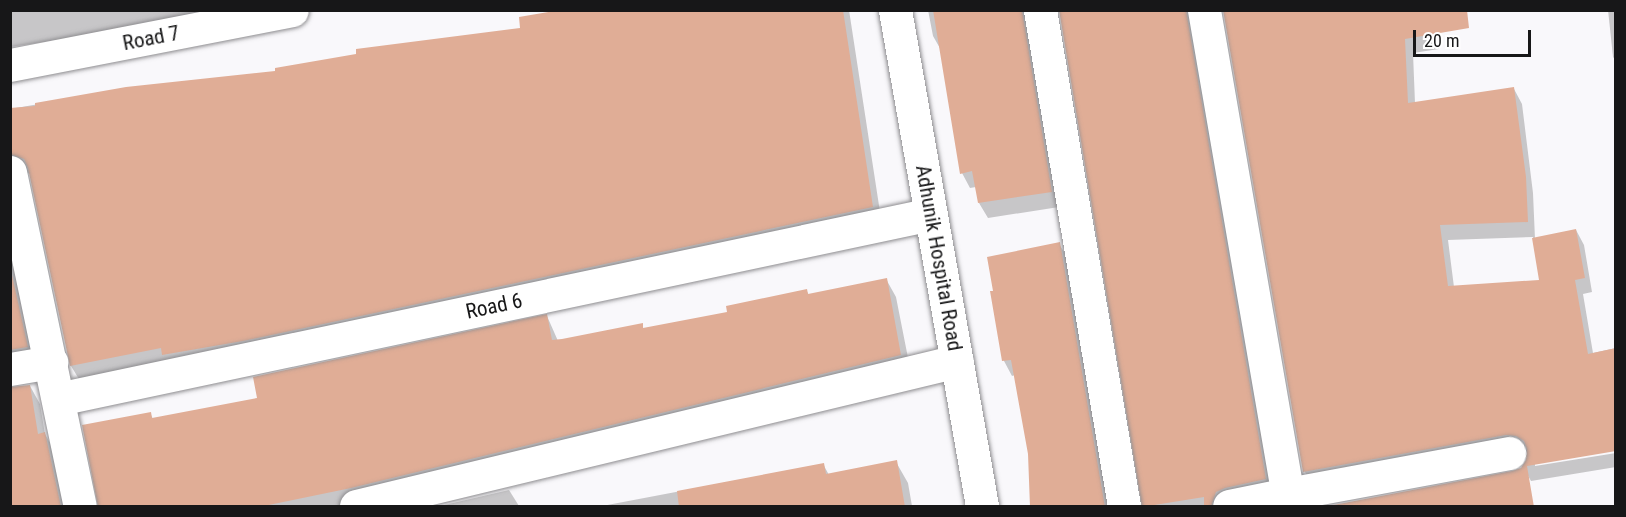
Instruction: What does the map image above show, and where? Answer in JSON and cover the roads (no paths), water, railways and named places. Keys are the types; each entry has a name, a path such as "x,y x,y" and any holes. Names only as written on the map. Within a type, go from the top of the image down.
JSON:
{"street":[{"name":"Road 7","path":"10,65 291,10"},
{"name":"Adhunik Hospital Road","path":"895,10 982,507"},
{"path":"1040,10 1124,507"},
{"path":"1204,10 1288,494"},
{"path":"10,172 80,507"},
{"name":"Road 6","path":"58,399 931,214"},
{"path":"356,507 957,361"},
{"path":"10,369 51,362"},
{"path":"1229,507 1509,453"}]}
